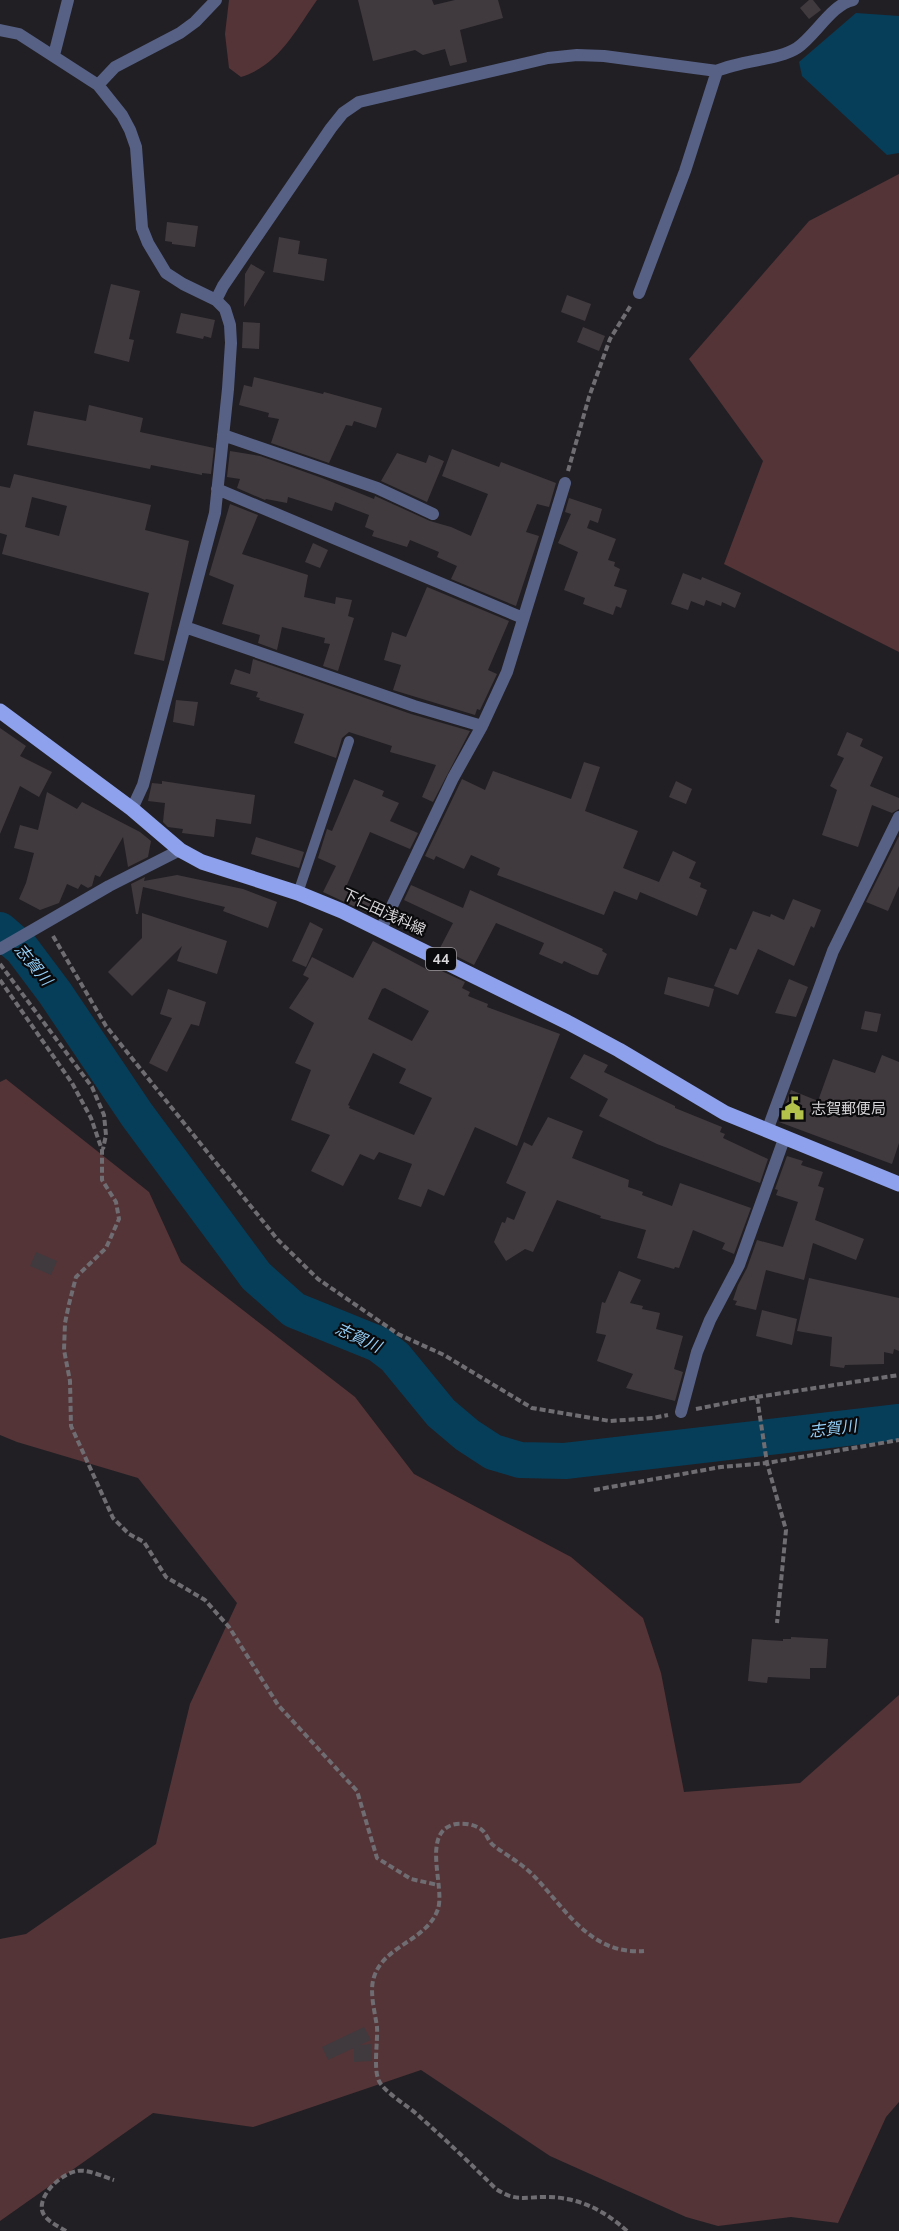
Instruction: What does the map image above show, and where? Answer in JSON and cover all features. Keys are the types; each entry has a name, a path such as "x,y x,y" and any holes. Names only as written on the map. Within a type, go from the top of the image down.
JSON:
{"main road":[{"name":"下仁田浅科線","path":"0,711 132,809 180,850 202,862 298,893 381,929 567,1022 725,1113 899,1184"}],"street":[{"path":"54,55 68,0"},
{"path":"98,85 115,67 180,33 195,22 216,0"},
{"path":"216,300 331,128 343,113 359,102 548,58 577,55 717,71 732,64 781,55 795,49 808,40 843,3 853,0"},
{"path":"0,30 19,34 98,85 122,115 136,147 142,228 148,243 166,273 216,300 225,309 231,343 215,513 143,785 132,809"},
{"path":"639,293 685,171 717,71"},
{"path":"224,435 377,488 434,514"},
{"path":"381,929 453,778 482,726 507,672 565,483"},
{"path":"217,489 523,618"},
{"path":"185,627 414,706 482,726"},
{"path":"767,1131 833,951 899,817"},
{"path":"0,949 41,924 180,850"},
{"path":"681,1412 697,1352 710,1320 740,1265 784,1138"}],"lane":[{"path":"298,893 349,741"}],"path":[{"path":"565,483 589,398 610,339 639,293"},
{"path":"41,924 106,1026 278,1240 318,1279 398,1334 444,1355 532,1408 610,1421 653,1418 899,1375"},
{"path":"0,964 92,1087 104,1115 106,1135 102,1150 102,1180 116,1203 119,1219 106,1248 76,1277 65,1323 64,1350 70,1381 71,1426 113,1518 129,1534 144,1542 166,1577 205,1600 229,1628 278,1705 357,1791 377,1858 411,1879 438,1885"},
{"path":"0,980 72,1083 91,1118 102,1150"},
{"path":"757,1398 767,1461 786,1530 777,1623"},
{"path":"594,1490 722,1467 899,1440"},
{"path":"627,2231 594,2207 578,2202 547,2197 518,2199 506,2196 380,2082 377,2073 377,2032 373,1990 374,1977 381,1964 391,1954 423,1932 431,1923 438,1907 436,1854 439,1835 450,1826 464,1823 482,1830 490,1843 533,1875 567,1914 601,1944 627,1953 644,1951"},
{"path":"66,2231 46,2217 42,2209 45,2193 66,2175 79,2170 114,2180"}],"shaded area":[{"path":"229,0 317,0 276,56 266,65 241,77 229,68 225,34"},
{"path":"899,174 899,652 724,564 763,461 689,359 809,221"},
{"path":"6,1079 149,1192 181,1262 355,1397 414,1474 571,1557 643,1618 661,1673 684,1792 800,1783 899,1695 899,2102 886,2117 838,2223 791,2217 718,2226 686,2217 550,2156 421,2070 253,2127 153,2113 0,2221 0,1939 26,1934 156,1844 190,1704 237,1603 138,1478 0,1435 0,1082"}],"water":[{"path":"856,13 899,16 899,153 887,155 802,76 799,62"}],"building":[{"path":"358,0 432,0 434,5 455,0 498,0 503,18 460,30 467,62 450,66 445,49 423,55 415,50 373,61"},
{"path":"809,0 813,0 821,10 809,19 800,8"},
{"path":"167,222 198,226 195,247 165,241"},
{"path":"279,237 300,241 298,254 327,259 324,281 273,272"},
{"path":"251,264 265,272 244,307 245,274"},
{"path":"111,284 140,291 129,339 134,340 129,362 94,353"},
{"path":"567,295 591,304 585,321 561,312"},
{"path":"181,313 215,320 211,338 204,336 203,339 176,333"},
{"path":"243,322 260,323 259,349 242,348"},
{"path":"583,327 605,336 599,351 577,342"},
{"path":"254,377 323,394 324,392 382,408 376,428 354,421 352,426 346,425 329,463 271,443 279,419 268,417 269,413 239,405 244,385 252,387"},
{"path":"89,405 143,418 140,432 214,448 211,474 202,473 202,475 151,465 150,469 27,445 34,411 86,421"},
{"path":"452,449 499,467 501,462 556,483 549,507 537,504 526,532 539,536 516,606 451,579 457,566 437,557 439,552 410,540 407,547 372,536 374,531 365,527 369,515 335,502 332,511 288,497 287,503 265,500 237,488 240,479 227,477 230,451 260,456 374,499 375,496 430,521 471,536 488,494 442,476"},
{"path":"397,453 426,463 429,455 444,461 427,502 381,481"},
{"path":"14,474 151,505 145,530 189,541 164,661 134,654 149,593 2,554 7,535 0,533 0,486 10,488","holes":["32,497 67,506 59,536 25,527"]},
{"path":"569,498 602,509 598,523 590,520 587,528 616,539 608,560 615,562 614,566 620,569 614,586 627,590 621,608 616,606 613,615 583,604 585,598 564,590 578,552 558,543 571,514 565,512"},
{"path":"230,504 258,515 242,554 308,575 304,597 335,604 336,597 352,600 348,616 354,618 338,671 323,666 330,644 324,643 325,638 282,627 277,650 258,643 260,635 222,624 234,585 209,575"},
{"path":"313,543 328,550 320,568 305,562"},
{"path":"683,573 701,580 702,577 741,593 735,608 722,602 721,606 706,600 704,606 691,601 688,610 671,604"},
{"path":"427,587 509,621 488,670 497,674 480,710 477,709 475,715 393,690 401,665 384,660 392,632 406,637"},
{"path":"253,659 411,714 470,731 433,802 422,797 436,765 390,752 392,746 349,732 342,738 336,758 294,743 304,714 259,700 260,698 256,697 258,692 230,684 235,669 250,674"},
{"path":"176,700 198,702 194,726 173,722"},
{"path":"0,728 26,746 20,756 52,772 39,797 20,786 0,834"},
{"path":"847,732 863,739 860,746 883,757 870,786 899,798 899,809 892,813 872,805 858,847 822,835 837,790 830,786 844,758 837,755"},
{"path":"584,762 600,767 585,811 638,831 623,868 659,882 673,851 696,862 689,878 701,883 700,887 707,890 697,916 640,892 637,900 614,891 604,915 497,875 500,868 471,855 464,869 436,856 434,860 425,856 462,779 485,790 493,771 571,799"},
{"path":"354,779 384,791 382,796 399,803 390,821 418,833 410,849 370,832 346,887 384,904 377,917 323,892 336,866 318,858 327,829 332,831"},
{"path":"162,781 255,795 251,824 216,819 214,837 182,833 183,829 168,827 163,822 165,803 148,801 152,783 162,784"},
{"path":"676,781 692,789 686,804 669,797"},
{"path":"47,792 77,809 82,802 140,832 151,841 148,857 128,867 123,837 100,877 95,875 92,886 88,888 81,884 78,889 67,884 59,903 40,910 19,899 34,853 14,848 20,825 38,830"},
{"path":"899,836 899,886 888,911 866,902"},
{"path":"256,837 304,852 299,868 251,854"},
{"path":"177,875 243,889 277,902 268,928 223,911 225,907 143,887 138,914 136,914 131,884 145,877 144,881"},
{"path":"411,885 463,908 470,890 603,949 602,951 607,954 598,975 592,974 564,961 562,964 539,954 544,943 496,923 474,965 440,948 453,923 404,900"},
{"path":"793,899 821,910 814,928 811,926 794,966 758,949 738,995 714,986 730,948 736,950 753,911 770,917 771,914 784,920"},
{"path":"142,913 227,941 217,974 177,961 182,946 132,996 108,972 142,938"},
{"path":"310,922 323,929 306,967 292,961"},
{"path":"373,941 428,970 431,966 465,982 462,988 470,992 468,996 488,1004 487,1007 560,1034 517,1146 475,1127 444,1196 428,1189 421,1207 398,1199 412,1164 379,1152 374,1160 360,1154 343,1186 311,1171 330,1135 291,1120 311,1070 295,1063 314,1023 289,1008 309,978 303,975 312,957 353,978","holes":["385,988 429,1011 412,1041 368,1019 382,989","373,1053 406,1069 399,1083 432,1098 414,1135 349,1108 348,1105"]},
{"path":"668,977 714,989 709,1007 664,994"},
{"path":"789,979 808,987 796,1017 775,1013"},
{"path":"168,989 206,1002 199,1026 191,1024 167,1072 149,1063 172,1018 160,1014"},
{"path":"865,1011 881,1014 877,1032 861,1029"},
{"path":"584,1054 608,1065 604,1072 675,1108 722,1127 720,1132 725,1134 723,1138 768,1159 760,1183 657,1144 599,1116 608,1099 570,1078"},
{"path":"882,1055 899,1062 899,1143 892,1164 779,1122 791,1090 818,1101 833,1059 875,1073"},
{"path":"548,1117 583,1131 572,1158 629,1180 628,1187 643,1192 642,1195 672,1206 680,1183 751,1208 734,1254 722,1249 725,1243 693,1230 679,1268 674,1269 637,1258 646,1230 600,1218 601,1216 557,1200 533,1252 525,1249 506,1261 494,1242 502,1222 505,1223 507,1217 514,1220 526,1192 506,1183 524,1142 532,1146"},
{"path":"787,1156 803,1161 801,1165 823,1172 818,1186 824,1188 815,1220 864,1239 856,1260 813,1243 804,1280 766,1270 756,1310 735,1305 737,1301 733,1300 738,1285 757,1240 783,1247 798,1202 776,1195 778,1190 775,1189"},
{"path":"36,1252 57,1261 51,1275 30,1266"},
{"path":"619,1271 641,1280 630,1303 643,1306 642,1309 660,1313 656,1329 683,1336 674,1369 683,1372 675,1401 626,1388 633,1374 597,1361 606,1335 596,1333 602,1302 605,1303"},
{"path":"809,1278 899,1298 899,1351 894,1349 893,1354 884,1352 884,1364 845,1365 844,1368 830,1366 832,1337 797,1331"},
{"path":"762,1310 797,1319 792,1345 756,1336"},
{"path":"791,1637 828,1639 826,1668 810,1668 810,1679 768,1677 767,1683 748,1681 752,1639 783,1641"},
{"path":"364,2027 371,2040 360,2045 371,2044 372,2061 354,2062 354,2048 328,2060 322,2047"}],"waterway":[{"name":"志賀川","path":"0,930 22,949 55,993 137,1115 256,1276 294,1310 378,1344 395,1357 441,1413 467,1435 493,1452 520,1460 565,1461 899,1422"}],"place":[{"name":"志賀郵便局","path":"793,1109"}]}
